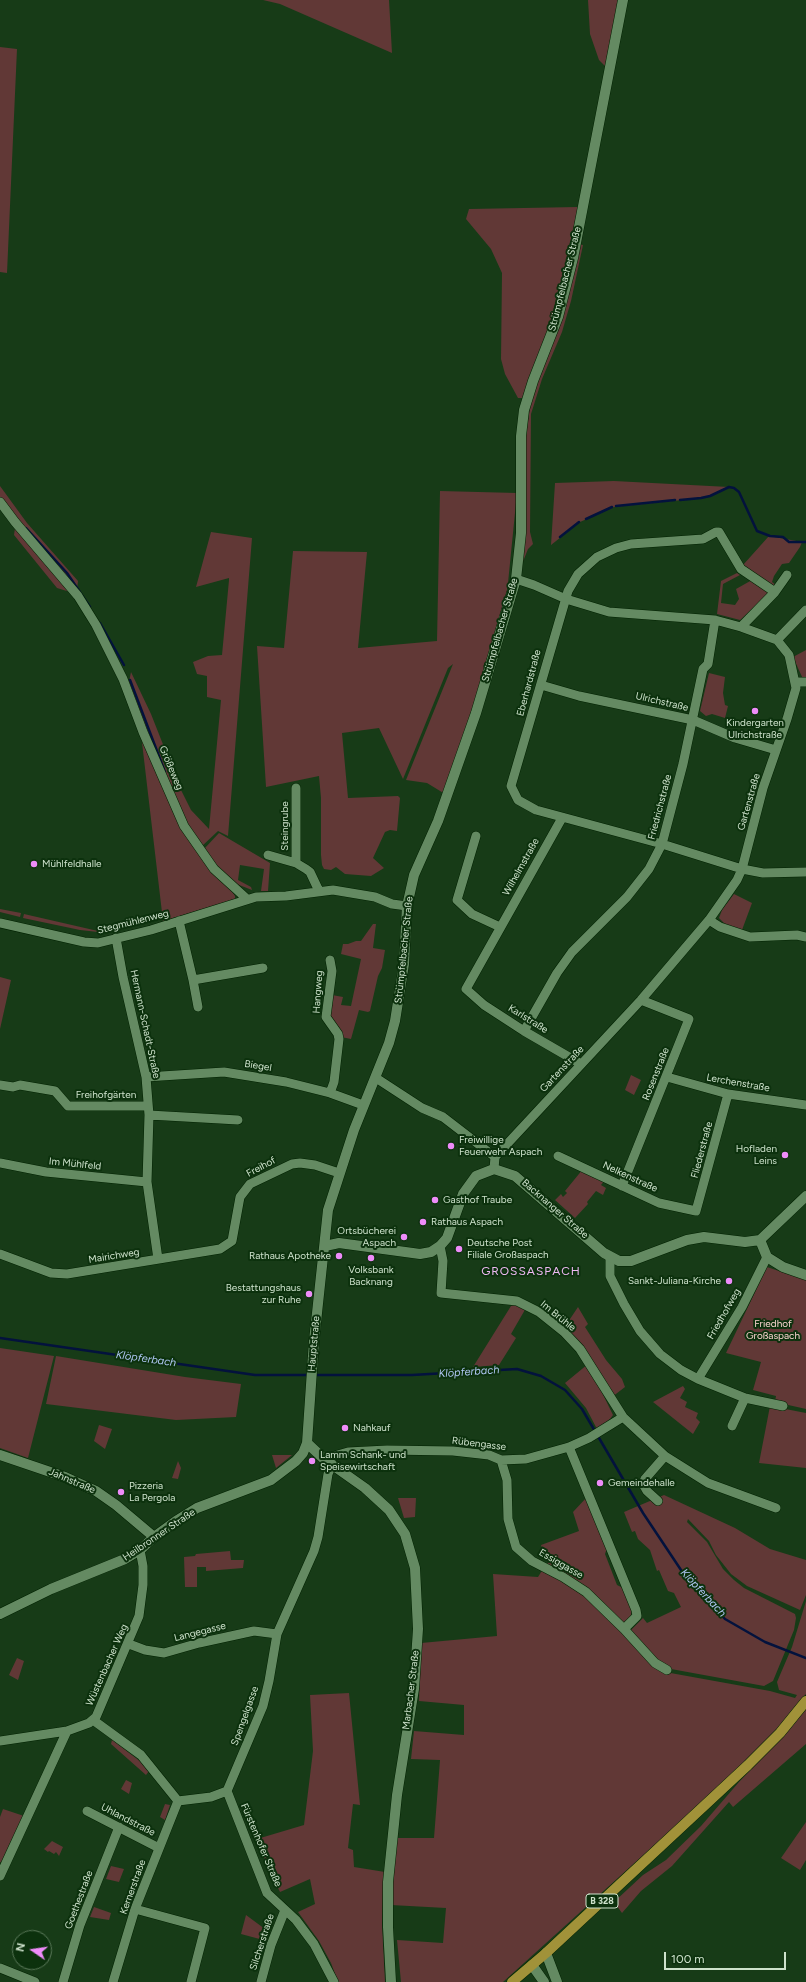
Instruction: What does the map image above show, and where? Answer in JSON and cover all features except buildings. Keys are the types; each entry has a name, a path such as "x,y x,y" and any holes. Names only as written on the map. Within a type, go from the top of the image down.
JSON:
{"main road":[{"name":"B 328","path":"512,1982 546,1953 754,1760 780,1733 806,1701"}],"street":[{"name":"Strümpfelbacher Straße","path":"325,1246 328,1210 339,1173 363,1105 376,1078 389,1043 401,989 407,906 414,875 438,821 476,713 516,580 521,533 521,436 524,410 533,381 558,317 572,258 623,0"},
{"name":"Größeweg","path":"0,502 15,522 78,596 92,619 123,679 143,732 184,826 214,869 247,899"},
{"name":"Eberhardstraße","path":"775,592 741,569 722,534 716,532 703,539 632,544 606,552 592,561 578,574 572,583 566,599 511,786 518,800 536,810 562,818 662,844 742,869 763,873 806,872"},
{"path":"741,627 775,592 787,575"},
{"path":"516,580 534,585 566,599 609,612 715,620 741,627 777,640 806,610"},
{"name":"Friedrichstraße","path":"524,1031 572,952 627,897 649,869 662,844 692,720 702,669 708,664 715,620"},
{"name":"Gartenstraße","path":"495,1157 641,1000 709,920 737,880 742,869 763,788 795,693 796,682 789,654 777,640"},
{"path":"796,682 806,682"},
{"name":"Ulrichstraße","path":"541,685 579,696 692,720 734,738 776,750"},
{"name":"Steingrube","path":"296,788 296,863"},
{"name":"Wilhelmstraße","path":"466,989 562,818"},
{"path":"476,836 457,900 472,914 500,927"},
{"name":"Steingrube","path":"268,855 296,863 310,872 319,891"},
{"path":"247,899 256,896 286,896 334,890 407,906"},
{"name":"Stegmühlenweg","path":"0,923 84,942 98,943 179,921 247,899"},
{"path":"709,920 720,927 742,936 758,938 797,935 806,937"},
{"path":"179,921 198,1008"},
{"name":"Hermann-Schadt-Straße","path":"116,938 123,977 146,1077 148,1110 147,1182 158,1260"},
{"name":"Hangweg","path":"330,960 332,971 326,1017 338,1034 339,1039 334,1082 330,1093"},
{"path":"193,980 263,968"},
{"name":"Karlstraße","path":"466,989 484,1004 524,1031 581,1064"},
{"name":"Rosenstraße","path":"622,1186 689,1019 641,1000"},
{"name":"Biegel","path":"146,1077 224,1072 286,1082 330,1093 363,1105"},
{"name":"Lerchenstraße","path":"667,1077 728,1094 806,1104"},
{"path":"325,1246 339,1243 420,1254 431,1252 440,1246 452,1228 463,1194 469,1185 476,1176 494,1169 495,1157 444,1118 422,1108 376,1078"},
{"name":"Freihofgärten","path":"0,1085 13,1087 20,1085 55,1091 68,1106 148,1110"},
{"name":"Fliederstraße","path":"696,1211 728,1094"},
{"path":"148,1110 238,1120"},
{"name":"Nelkenstraße","path":"558,1156 659,1203 696,1211"},
{"name":"Im Mühlfeld","path":"0,1163 46,1172 147,1182"},
{"name":"Freihof","path":"232,1241 240,1197 250,1184 292,1164 300,1163 315,1165 339,1173"},
{"name":"Backnanger Straße","path":"494,1169 515,1176 610,1257 619,1261 631,1261 688,1240 704,1237 745,1242 760,1240"},
{"path":"806,1196 760,1240 767,1258 783,1267 806,1275"},
{"name":"Mairichweg","path":"0,1254 51,1273 67,1274 220,1249 232,1241"},
{"name":"Hauptstraße","path":"307,1443 311,1374 325,1246"},
{"name":"Im Brühle","path":"440,1246 443,1261 441,1293 517,1302 539,1312 564,1332 580,1349 622,1417"},
{"path":"610,1257 610,1276 640,1331 660,1354 681,1370 698,1379 745,1398 783,1406"},
{"name":"Friedhofweg","path":"698,1379 742,1307 767,1258"},
{"path":"732,1426 745,1398"},
{"path":"622,1417 665,1456 708,1483 776,1508"},
{"name":"Rübengasse","path":"328,1462 348,1452 387,1450 453,1452 489,1455 502,1460 526,1459 569,1447 589,1438 622,1417"},
{"name":"Marbacher Straße","path":"307,1443 328,1462 376,1497 389,1510 400,1524 412,1556 416,1580 418,1629 414,1689 397,1795 388,1882 388,1927 391,1982"},
{"name":"Heilbronner Straße","path":"0,1614 51,1589 125,1559 140,1550 154,1537 197,1508 271,1480 296,1461 303,1452 307,1443"},
{"path":"569,1447 636,1610 637,1616 624,1629"},
{"name":"Jahnstraße","path":"0,1454 65,1477 96,1491 116,1505 154,1537"},
{"path":"658,1501 647,1491 643,1484 645,1479 665,1456"},
{"name":"Essiggasse","path":"502,1460 507,1480 508,1519 516,1547 532,1561 586,1592 624,1629 654,1663 667,1670"},
{"name":"Spengelgasse","path":"227,1791 263,1706 277,1634 314,1551 318,1537 328,1474 328,1462"},
{"name":"Wüstenbacher Weg","path":"0,1741 67,1730 93,1720 96,1717 129,1644 139,1616 142,1599 143,1566 140,1550"},
{"name":"Langegasse","path":"129,1644 146,1650 164,1653 199,1643 254,1631 277,1634"},
{"path":"93,1720 141,1755 178,1801 211,1797 227,1791"},
{"path":"0,1876 67,1730"},
{"name":"Fürstenhofer Straße","path":"227,1791 267,1893 296,1920 314,1944 334,1982"},
{"name":"Kernerstraße","path":"113,1982 135,1909 178,1801"},
{"name":"Uhlandstraße","path":"87,1811 159,1848"},
{"name":"Goethestraße","path":"63,1982 80,1925 119,1827"},
{"path":"135,1909 205,1928 191,1982"},
{"name":"Silcherstraße","path":"261,1982 271,1945 285,1910"},
{"path":"546,1953 557,1982"},
{"path":"532,1965 544,1982"},
{"path":"0,1968 35,1982"}],"green space":[{"path":"263,0 389,0 392,53 280,4"},
{"path":"588,0 619,0 606,67 599,60 590,34"},
{"path":"0,47 17,49 7,273 0,272"},
{"path":"578,207 555,316 523,398 518,398 505,374 501,359 502,273 491,249 466,219 469,209"},
{"path":"578,244 583,245 571,301 562,332 542,379 531,414 530,532 533,544 528,549 522,564 526,435 530,406"},
{"path":"614,481 729,487 702,498 614,507 580,522 551,545 555,483"},
{"path":"0,486 27,523 78,581 77,589 0,498"},
{"path":"440,491 517,493 506,603 445,794 427,783 406,780 453,664 448,668 403,779 379,728 342,733 348,798 398,796 400,798 397,831 390,830 385,832 373,858 384,868 371,876 345,874 336,867 331,870 324,869 321,855 321,798 319,776 266,787 257,646 284,648 293,551 367,552 358,648 437,641"},
{"path":"15,528 70,592 57,588 14,535"},
{"path":"211,532 252,538 228,836 218,831 201,847 185,825 146,731 129,682 131,672 151,714 181,790 191,810 209,829 221,700 207,697 207,676 197,674 193,662 208,656 222,655 229,580 229,578 196,587"},
{"path":"769,536 802,542 789,563 782,564 774,576 772,582 777,586 772,587 743,565"},
{"path":"737,573 740,575 723,584 721,603 735,605 739,599 736,589 752,580 767,590 767,595 740,620 717,614 721,581"},
{"path":"806,650 806,678 803,679 793,657"},
{"path":"709,673 725,677 723,693 725,705 728,706 725,718 712,714 706,716 700,711"},
{"path":"141,734 169,796 235,896 235,899 163,921"},
{"path":"219,833 270,863 268,891 261,891 264,869 240,865 238,880 251,887 252,890 234,883 221,872 204,849"},
{"path":"734,894 752,903 742,930 725,924 719,918 722,910"},
{"path":"0,909 21,913 20,917 0,912"},
{"path":"24,914 98,932 80,930 23,918"},
{"path":"373,924 376,924 373,948 385,950 382,968 378,976 370,1011 359,1010 351,1039 341,1037 329,1014 332,995 343,997 341,1005 351,1006 361,959 341,954 343,944 361,941"},
{"path":"0,977 11,980 0,1029"},
{"path":"631,1075 641,1080 634,1095 625,1090"},
{"path":"583,1169 605,1180 601,1185 606,1188 603,1195 596,1191 587,1202 588,1204 575,1218 555,1200 561,1194 563,1197 567,1193 565,1191"},
{"name":"Friedhof Großaspach","path":"767,1267 806,1280 806,1409 775,1402 776,1396 753,1390 761,1362 726,1353"},
{"path":"516,1304 526,1308 511,1334 516,1338 499,1365 473,1367 511,1306"},
{"path":"578,1307 588,1324 585,1327 606,1360 622,1379 625,1387 612,1397 568,1332 571,1328 570,1319"},
{"path":"0,1348 54,1356 28,1458 0,1448"},
{"path":"56,1356 185,1377 241,1384 236,1417 176,1420 46,1404"},
{"path":"588,1364 613,1415 597,1429 586,1408 565,1383"},
{"path":"683,1386 685,1389 680,1398 687,1402 685,1407 698,1413 696,1418 700,1422 693,1434 653,1402"},
{"path":"770,1406 806,1413 806,1468 759,1463"},
{"path":"99,1425 112,1429 105,1449 94,1441"},
{"path":"272,1455 292,1455 276,1468"},
{"path":"178,1461 181,1468 178,1479 172,1478"},
{"path":"664,1495 735,1528 770,1549 806,1560 806,1595 800,1610 747,1586 731,1574 716,1555 709,1541 688,1519 687,1522 707,1542 723,1569 734,1580 744,1588 795,1614 796,1618 794,1630 773,1681 764,1686 671,1669 655,1662 630,1631 643,1618 647,1623 681,1607 674,1593 668,1591 659,1570 657,1571 650,1550 638,1539 635,1531 632,1532 624,1512"},
{"path":"587,1497 607,1548 605,1554 617,1585 623,1588 632,1610 630,1619 624,1622 619,1622 544,1564 552,1562 549,1552 543,1552 541,1545 579,1531 573,1512"},
{"path":"398,1498 416,1498 415,1517 404,1518"},
{"path":"230,1551 231,1560 244,1560 243,1568 206,1571 206,1567 197,1567 197,1587 185,1587 184,1557 195,1556 196,1554"},
{"path":"543,1569 582,1593 665,1672 770,1691 795,1698 797,1695 779,1690 777,1682 792,1647 806,1601 806,1694 781,1725 745,1763 503,1982 401,1982 397,1940 443,1943 446,1908 391,1905 397,1838 434,1838 440,1760 411,1759 414,1731 464,1735 464,1705 419,1701 421,1643 497,1636 493,1574 538,1577"},
{"path":"17,1658 24,1661 18,1680 9,1675"},
{"path":"349,1693 360,1805 353,1804 348,1848 353,1850 354,1867 385,1872 383,1882 382,1925 385,1982 338,1982 331,1963 319,1941 298,1912 315,1904 310,1879 280,1892 268,1868 257,1839 304,1825 313,1751 310,1695"},
{"path":"806,1709 806,1744 733,1807 729,1802 672,1866 641,1891 622,1913 614,1902 643,1875 666,1860 701,1826"},
{"path":"112,1740 141,1762 149,1771 146,1775 111,1744"},
{"path":"126,1780 132,1783 129,1794 121,1789"},
{"path":"165,1804 170,1805 165,1820 160,1817"},
{"path":"3,1809 24,1816 2,1863 0,1862 0,1817"},
{"path":"806,1822 806,1860 800,1870 781,1858"},
{"path":"52,1841 63,1847 59,1856 56,1852 54,1854 44,1849"},
{"path":"111,1866 124,1869 119,1882 106,1879"},
{"path":"94,1907 111,1913 109,1920 90,1917"},
{"path":"246,1915 269,1932 267,1941 241,1934"}],"waterway":[{"path":"680,500 701,498 710,496 729,487 734,488 739,492 757,531 770,536 783,537 789,542 806,542"},
{"path":"616,506 675,500"},
{"path":"586,519 612,507"},
{"path":"560,537 579,522"},
{"path":"26,528 67,573 90,607"},
{"path":"100,623 124,665"},
{"path":"130,680 165,772"},
{"name":"Klöpferbach","path":"0,1338 255,1375 309,1375"},
{"name":"Klöpferbach","path":"314,1375 412,1375 517,1369 541,1376 565,1390 582,1409 643,1513 685,1576 725,1619 765,1642 806,1658"}],"place":[{"name":"Kindergarten Ulrichstraße","path":"755,711"},
{"name":"Mühlfeldhalle","path":"34,864"},
{"name":"Freiwillige Feuerwehr Aspach","path":"451,1146"},
{"name":"Hofladen Leins","path":"785,1155"},
{"name":"Gasthof Traube","path":"435,1200"},
{"name":"Rathaus Aspach","path":"423,1222"},
{"name":"Ortsbücherei Aspach","path":"404,1237"},
{"name":"Deutsche Post Filiale Großaspach","path":"459,1249"},
{"name":"Rathaus Apotheke","path":"339,1256"},
{"name":"Volksbank Backnang","path":"371,1258"},
{"name":"Sankt-Juliana-Kirche","path":"729,1281"},
{"name":"Bestattungshaus zur Ruhe","path":"309,1294"},
{"name":"Nahkauf","path":"345,1428"},
{"name":"Lamm Schank- und Speisewirtschaft","path":"312,1461"},
{"name":"Gemeindehalle","path":"600,1483"},
{"name":"Pizzeria La Pergola","path":"121,1492"}],"district":[{"name":"GROSSASPACH","path":"531,1271"}]}
